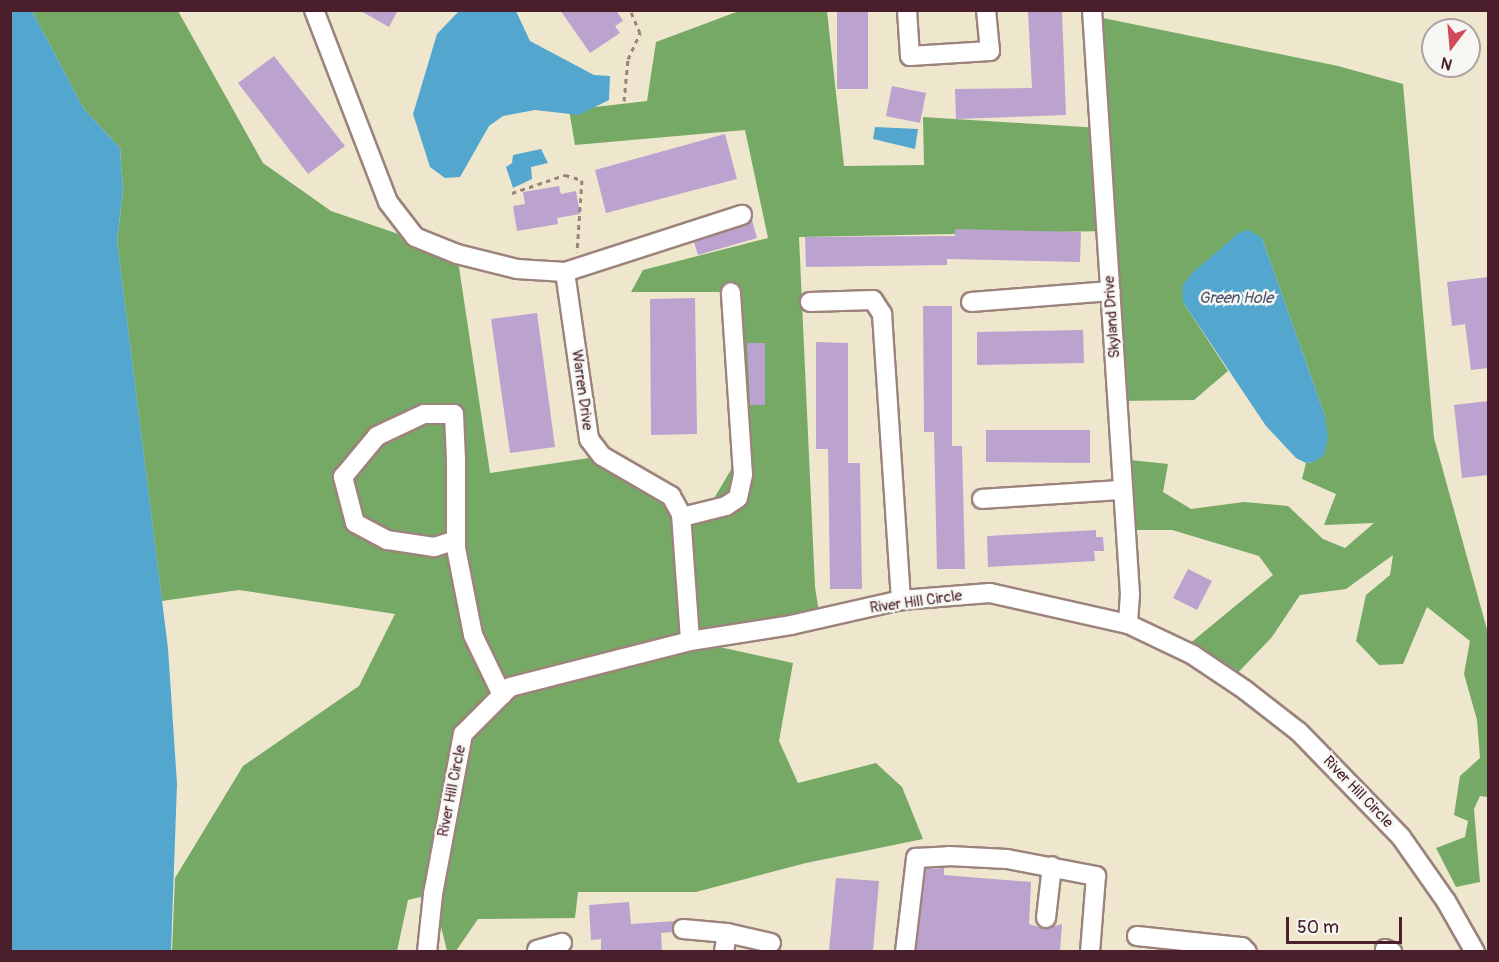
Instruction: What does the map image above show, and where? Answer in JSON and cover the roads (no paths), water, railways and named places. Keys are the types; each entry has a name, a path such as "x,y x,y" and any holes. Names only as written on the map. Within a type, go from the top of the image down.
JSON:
{"street":[{"path":"314,10 388,202 415,237 458,254 517,269 570,271 742,215"},
{"path":"907,10 910,56 990,51 986,10"},
{"name":"Skyland Drive","path":"1092,10 1130,594 1128,624"},
{"name":"Warren Drive","path":"570,271 589,439 602,456 671,496 682,517"},
{"path":"971,302 1111,291"},
{"path":"690,641 682,517 726,506 738,498 743,475 731,292"},
{"path":"810,302 873,300 882,314 901,600"},
{"path":"456,540 434,547 387,540 355,523 343,477 377,436 424,414 454,414 456,540 473,635 502,695"},
{"path":"982,499 1123,490"},
{"name":"River Hill Circle","path":"428,951 433,894 463,734 510,687 690,641 791,625 901,600 990,593 1128,624 1192,655 1299,732 1401,837 1446,901 1475,951"},
{"path":"905,951 916,858 1007,859 1096,876 1090,951"},
{"path":"1046,918 1052,866"},
{"path":"683,929 727,933 771,943"},
{"path":"724,951 727,933"},
{"path":"1137,936 1242,947 1247,951"},
{"path":"535,951 562,942"}],"water":[{"path":"10,11 32,11 84,109 120,148 123,190 117,241 168,648 177,784 171,951 11,951"},
{"path":"459,11 516,11 530,41 594,75 610,76 609,100 579,115 535,110 503,116 489,126 460,177 445,178 430,167 413,114 437,34"},
{"path":"875,127 918,129 915,149 873,139"},
{"path":"541,149 548,163 531,167 532,179 513,188 506,167 512,163 513,155"},
{"name":"Green Hole","path":"1249,230 1262,238 1325,416 1328,438 1324,455 1314,462 1306,463 1296,458 1266,426 1183,302 1182,287 1191,274 1240,232"}]}
